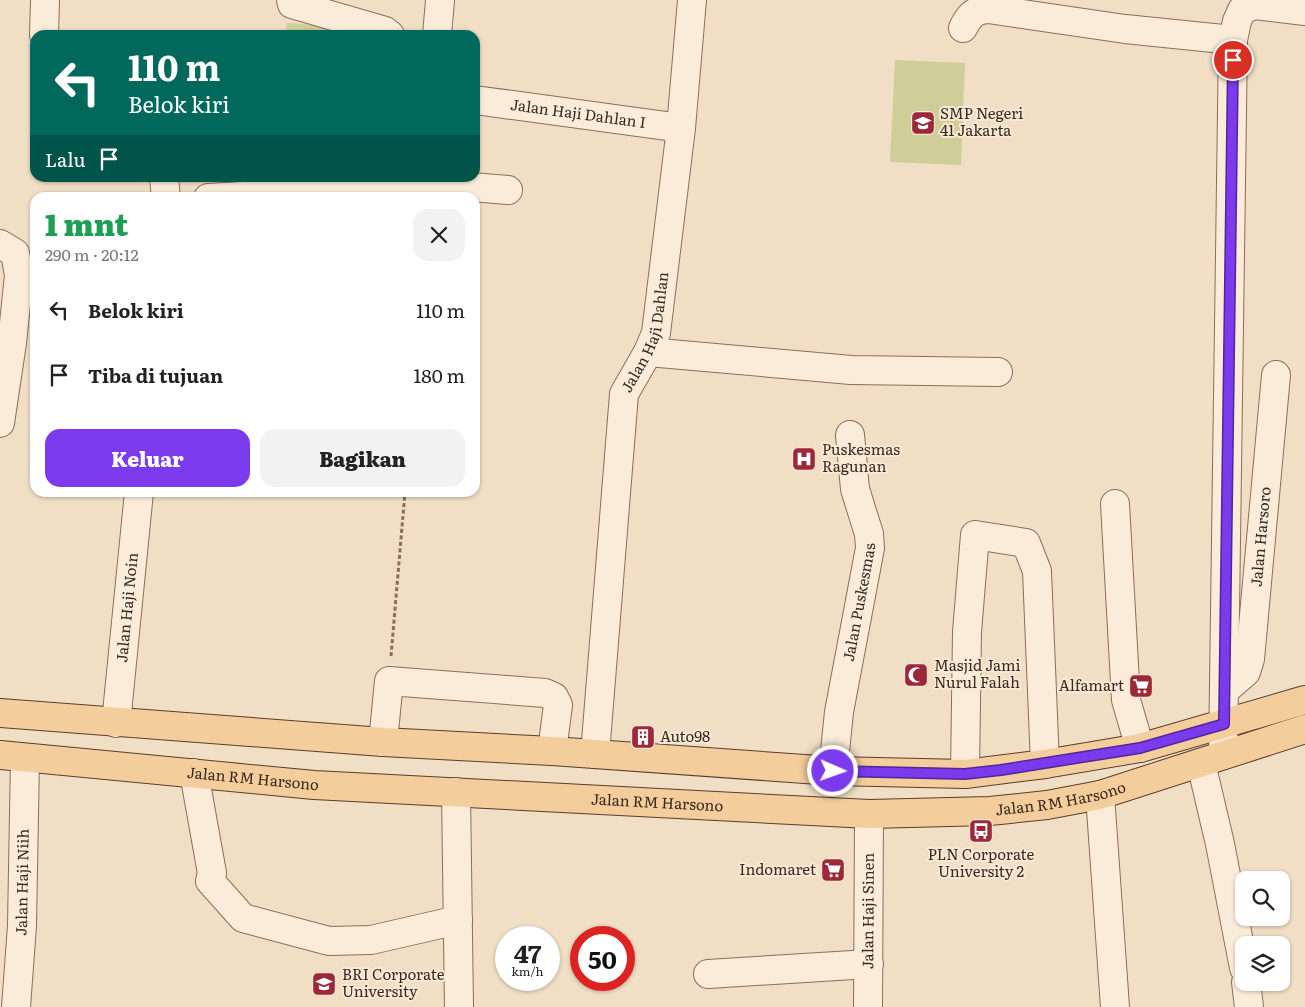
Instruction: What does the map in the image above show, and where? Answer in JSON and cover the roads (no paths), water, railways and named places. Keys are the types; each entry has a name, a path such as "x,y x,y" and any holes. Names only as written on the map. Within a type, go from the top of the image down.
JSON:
{"main road":[{"path":"0,714 384,742 552,751 833,771 965,774 1045,764 1140,748 1305,700"},
{"path":"194,773 192,757 195,729"},
{"name":"Jalan RM Harsono","path":"12,756 314,785 869,814 990,811 1046,805 1100,794 1305,730"}],"street":[{"path":"44,30 45,0"},
{"path":"291,0 292,4 382,30"},
{"name":"Jalan Haji Dahlan","path":"595,754 624,394 648,352 656,333 681,128 692,0"},
{"path":"437,30 440,1"},
{"path":"1238,936 1220,844 1212,759 1224,724 1233,40 1237,22 1235,5 1255,5 1305,11"},
{"path":"963,28 969,16 979,10 988,9 1125,29 1233,40"},
{"name":"Jalan Haji Dahlan I","path":"480,101 681,128"},
{"path":"292,192 432,182"},
{"path":"453,182 508,190"},
{"path":"0,244 15,253 19,275 23,344 0,422"},
{"path":"648,352 851,370 998,372"},
{"name":"Jalan Harsoro","path":"1225,690 1246,672 1250,659 1276,375"},
{"name":"Jalan Puskesmas","path":"833,771 839,712 870,548 869,534 855,489 850,434"},
{"name":"Jalan Haji Noin","path":"116,723 139,497"},
{"path":"1116,504 1126,700 1140,748"},
{"path":"965,774 967,632 975,535 1026,543 1037,571 1045,764"},
{"path":"384,742 389,681 545,693 554,697 558,705 552,751"},
{"name":"Jalan Haji Niih","path":"12,756 22,926 16,1007"},
{"path":"194,773 212,873 210,881 243,918 329,941 371,940 458,920"},
{"path":"456,792 459,1007"},
{"path":"1100,794 1115,1007"},
{"name":"Jalan Haji Sinen","path":"868,1007 869,814"},
{"path":"708,974 869,964"},
{"path":"1247,991 1250,1007"}],"place":[{"name":"SMP Negeri 41 Jakarta","path":"923,123"},
{"name":"Puskesmas Ragunan","path":"804,459"},
{"name":"Masjid Jami Nurul Falah","path":"916,675"},
{"name":"Alfamart","path":"1141,686"},
{"name":"Auto98","path":"643,737"},
{"name":"PLN Corporate University 2","path":"981,831"},
{"name":"Indomaret","path":"833,870"},
{"name":"BRI Corporate University","path":"324,984"}]}
